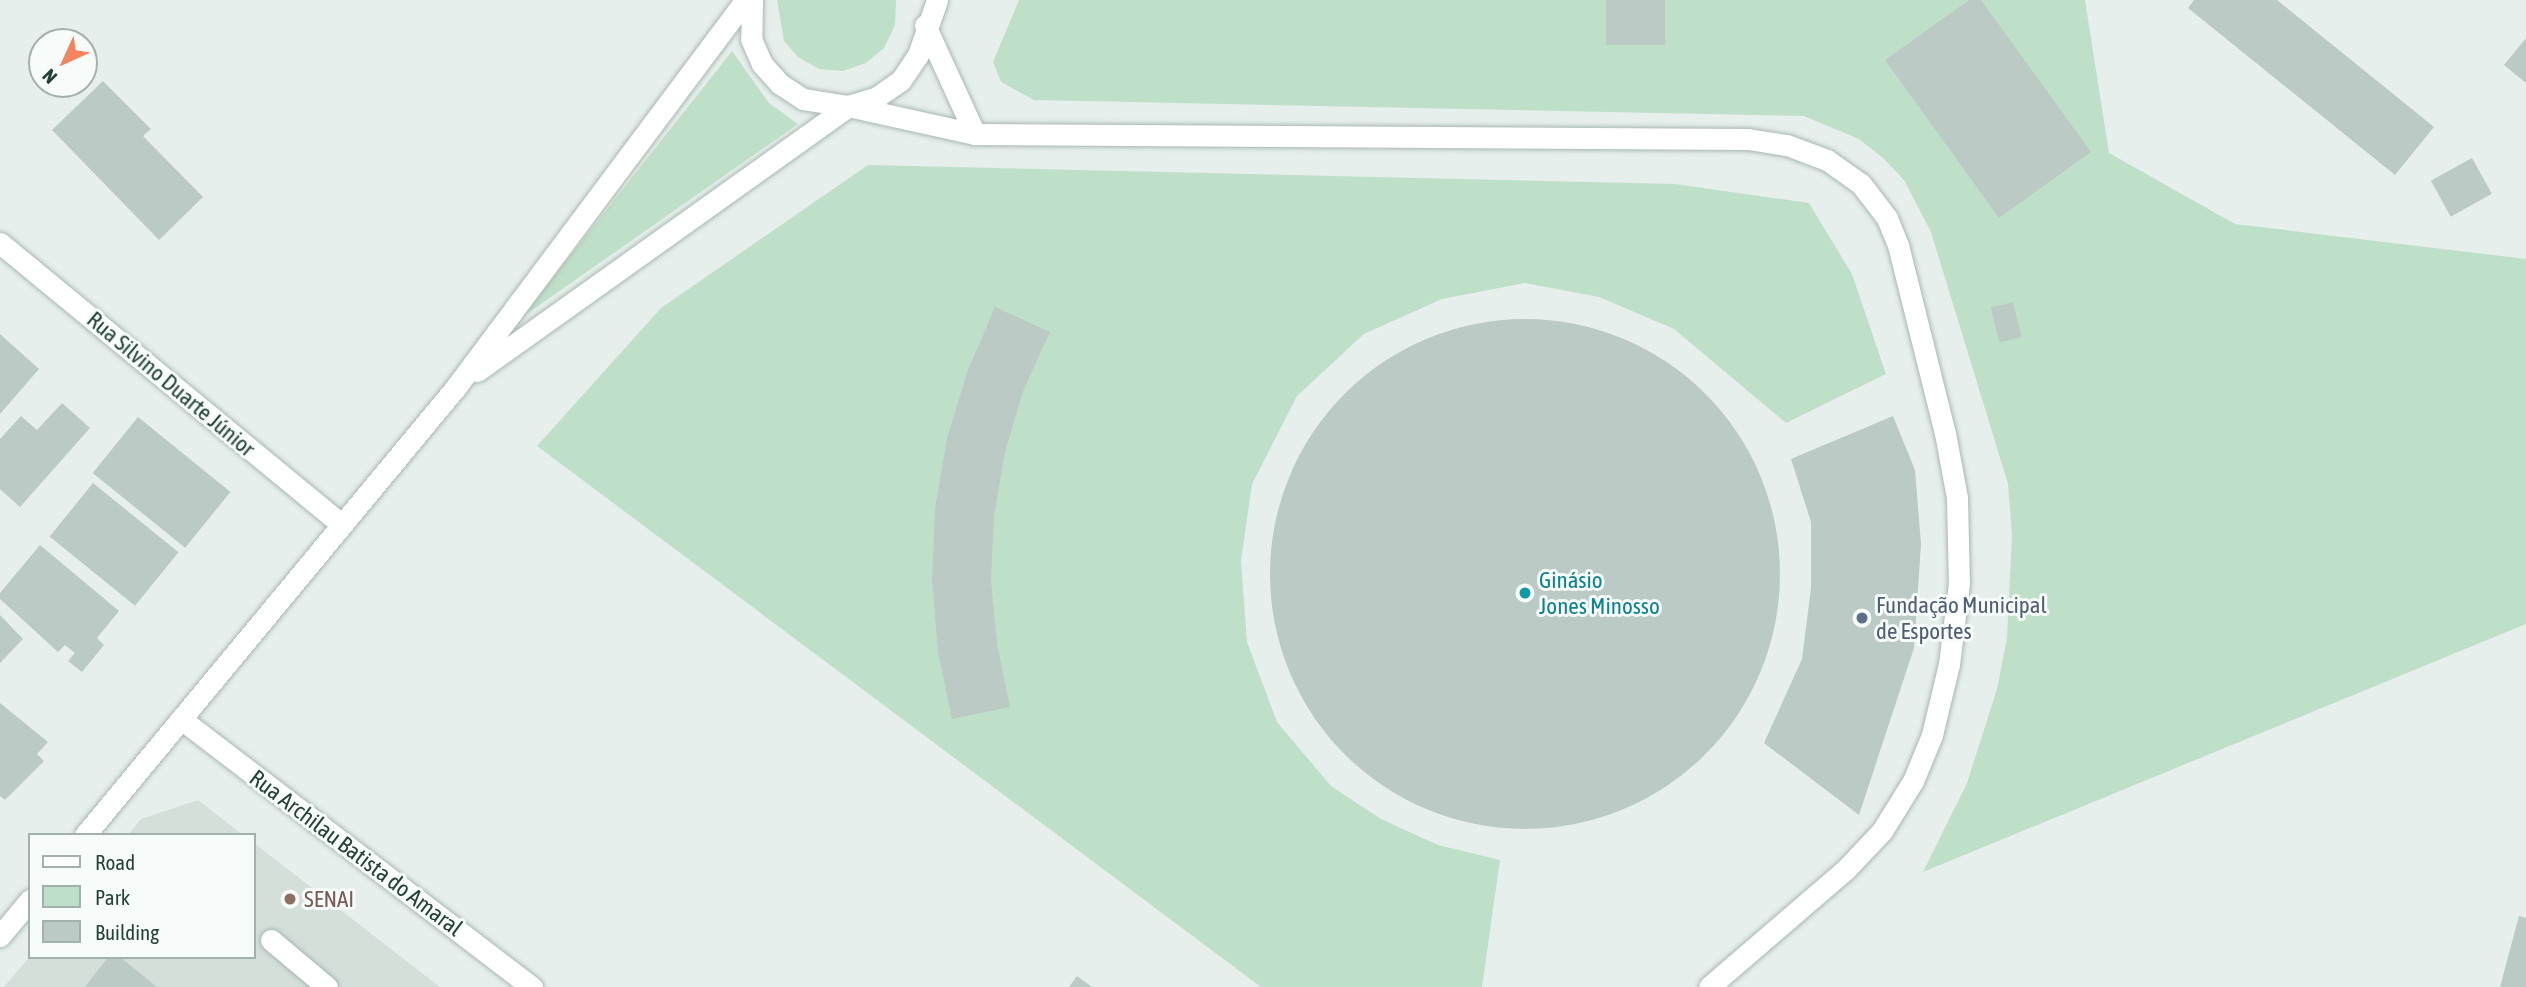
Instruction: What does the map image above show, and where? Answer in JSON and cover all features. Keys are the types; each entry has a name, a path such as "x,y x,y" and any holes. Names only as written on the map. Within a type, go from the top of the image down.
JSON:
{"street":[{"path":"87,833 456,387 744,0"},
{"path":"752,0 751,39 762,64 780,84 803,99 848,106 975,134 1748,139 1787,145 1827,160 1861,184 1887,218 1898,245 1945,433 1957,498 1959,583 1949,664 1932,735 1913,780 1882,831 1845,870 1709,987"},
{"path":"923,0 925,25 975,134"},
{"path":"456,387 591,285 848,106 877,97 901,80 918,55 925,25 937,0"},
{"name":"Rua Silvino Duarte Júnior","path":"0,243 342,525"},
{"name":"Rua Archilau Batista do Amaral","path":"181,719 532,987"},
{"path":"0,936 28,903"},
{"path":"271,940 327,987"}],"shaded area":[{"path":"198,800 240,833 130,833 141,819"},
{"name":"SENAI","path":"256,845 440,987 4,987 28,958 256,959"}],"green space":[{"path":"777,0 896,0 895,25 884,48 866,63 843,71 819,69 798,57 784,41"},
{"path":"1019,0 2085,0 2109,153 2235,224 2526,259 2526,624 1923,872 1967,783 1997,689 2007,638 2012,535 2008,484 1931,232 1904,180 1883,158 1859,139 1804,116 1034,100 1001,82 993,62"},
{"path":"732,51 769,103 798,124 521,318"},
{"path":"868,165 1675,184 1809,203 1852,274 1886,374 1786,423 1674,329 1599,297 1525,283 1442,299 1364,334 1297,396 1252,484 1241,561 1247,642 1277,722 1331,786 1381,819 1438,845 1500,860 1482,987 1261,987 537,446 661,308"}],"building":[{"path":"1606,0 1665,0 1665,45 1606,45"},
{"path":"1969,0 1981,0 2091,152 1999,218 1885,60"},
{"path":"2194,0 2277,0 2434,127 2395,175 2188,8"},
{"path":"2526,38 2526,83 2504,65"},
{"path":"103,81 151,129 143,136 203,197 159,240 52,130 85,98 98,98 98,86"},
{"path":"2472,158 2492,194 2451,217 2431,181"},
{"path":"2013,302 2022,337 1999,342 1991,308"},
{"path":"995,307 1050,332 1023,391 1005,452 994,516 991,580 997,644 1010,707 952,719 938,652 932,580 935,509 947,438 968,370"},
{"name":"Ginásio Jones Minosso","path":"1525,319 1575,324 1622,339 1666,362 1705,394 1737,433 1760,477 1775,524 1780,574 1775,624 1760,671 1737,715 1705,754 1666,786 1622,809 1575,824 1525,829 1475,824 1428,809 1384,786 1345,754 1313,715 1290,671 1275,624 1270,574 1275,524 1290,477 1313,433 1345,394 1384,362 1428,339 1475,324"},
{"path":"0,334 39,369 0,414"},
{"path":"62,403 90,428 20,507 0,489 0,439 21,416 37,430"},
{"name":"Fundação Municipal de Esportes","path":"1893,416 1915,470 1921,544 1914,648 1859,815 1764,743 1802,659 1811,588 1811,522 1791,459"},
{"path":"138,417 230,492 185,548 93,473"},
{"path":"93,483 178,552 135,606 50,537"},
{"path":"40,545 119,611 97,638 104,645 82,672 68,661 75,653 65,645 58,652 0,599 0,593"},
{"path":"0,615 23,639 0,663"},
{"path":"0,703 48,742 37,754 44,761 5,800 0,796"},
{"path":"2519,916 2526,918 2526,987 2500,987"},
{"path":"106,959 122,959 157,987 85,987"},
{"path":"1077,976 1092,987 1069,987"}],"place":[{"name":"Ginásio Jones Minosso","path":"1525,593"},
{"name":"Fundação Municipal de Esportes","path":"1862,618"},
{"name":"SENAI","path":"290,899"}]}
